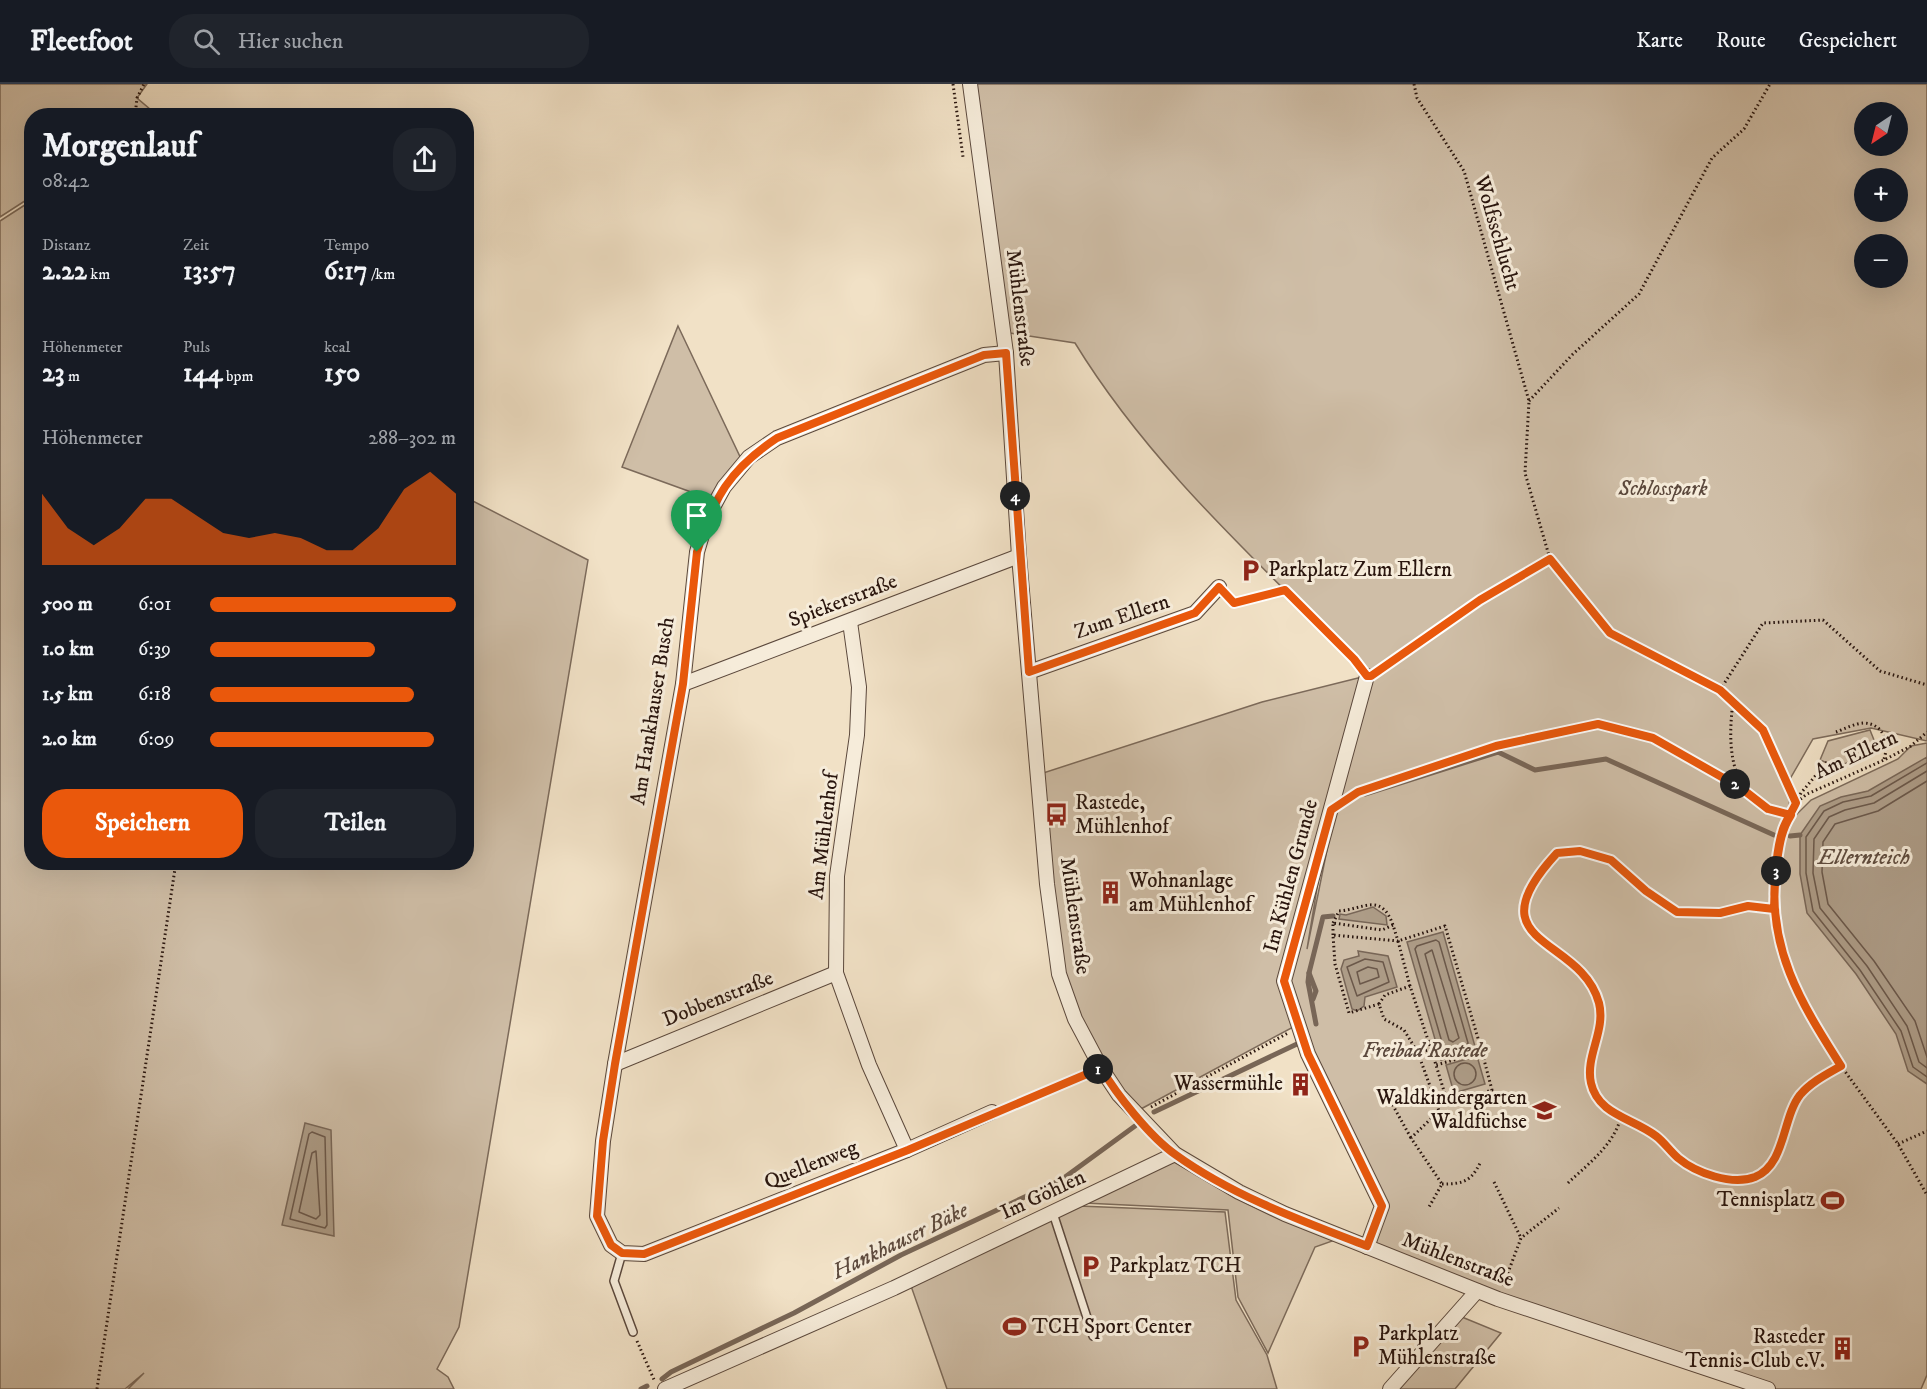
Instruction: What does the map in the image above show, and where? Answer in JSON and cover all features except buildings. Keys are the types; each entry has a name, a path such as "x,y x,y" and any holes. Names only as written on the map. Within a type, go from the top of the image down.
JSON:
{"street":[{"name":"Mühlenstraße","path":"970,84 1006,353 1019,556 1047,885 1059,974 1075,1019 1101,1068 1137,1115 1175,1154 1239,1192 1498,1299 1738,1385 1768,1389"},
{"name":"Am Hankhauser Busch","path":"622,1253 611,1245 597,1216 603,1141 683,684 697,552 707,518 724,487 749,457 777,438 984,355 1006,353"},
{"name":"Spiekerstraße","path":"683,684 1019,556"},
{"name":"Zum Ellern","path":"1029,672 1195,613 1219,587"},
{"name":"Am Mühlenhof","path":"850,622 859,687 852,777 837,876 836,973 869,1065 908,1150"},
{"name":"Im Kühlen Grunde","path":"1367,676 1284,981 1297,1028 1382,1206 1367,1246"},
{"name":"Dobbenstraße","path":"615,1064 836,973"},
{"name":"Quellenweg","path":"622,1253 644,1254 908,1150 992,1112"},
{"name":"Im Göhlen","path":"665,1389 894,1288 1175,1154"},
{"path":"1389,1389 1477,1291"}],"lane":[{"path":"1053,1214 1093,1336"},
{"path":"622,1253 615,1281 633,1332"}],"path":[{"path":"136,108 137,98 144,84"},
{"name":"Wolfsschlucht","path":"1414,84 1417,98 1464,171 1529,401 1525,474 1550,559"},
{"path":"1529,401 1573,354 1639,294 1712,158 1744,129 1770,84"},
{"path":"1219,587 1234,603 1285,590 1354,659 1367,676 1480,600 1550,559 1610,633 1720,690 1763,730 1796,803"},
{"path":"1720,690 1763,623 1823,620 1880,671 1927,685"},
{"path":"1733,702 1729,737 1741,788"},
{"path":"1836,732 1864,723 1878,727 1886,738 1888,748 1884,760"},
{"path":"1331,810 1358,792 1496,746 1598,724 1653,738 1741,788 1768,809 1791,815"},
{"name":"Am Ellern","path":"1796,803 1807,794 1911,746 1927,732"},
{"path":"1827,762 1796,803 1784,826 1779,844 1774,909 1778,942 1790,975 1811,1019 1841,1066 1898,1144 1927,1195"},
{"path":"1774,909 1748,906 1720,913 1677,912 1646,891 1611,860 1580,851 1557,853 1541,870 1525,895 1524,918 1542,943 1573,964 1589,982 1599,1004 1599,1038 1589,1066 1591,1085 1604,1107 1655,1135 1680,1159 1707,1175 1730,1179 1755,1177 1771,1165 1783,1138 1788,1117 1800,1095 1823,1076 1841,1066"},
{"path":"97,1389 175,870"},
{"path":"1333,935 1398,940 1444,926 1492,1090 1448,1104 1410,986 1398,940 1394,925 1382,907 1371,903 1339,911 1333,923 1333,935 1335,964 1349,1013 1379,1004 1385,995 1410,986"},
{"path":"1333,923 1382,930 1394,925"},
{"path":"1379,1004 1384,1019 1404,1030 1418,1053 1439,1111 1410,1138"},
{"path":"1137,1115 1297,1028"},
{"path":"1418,1053 1431,1049"},
{"path":"1436,1065 1482,1052"},
{"path":"992,1112 1101,1068"},
{"path":"1386,1093 1410,1138 1442,1184"},
{"path":"1568,1184 1608,1145 1621,1117"},
{"path":"1898,1144 1927,1131"},
{"path":"1442,1184 1460,1184 1470,1180 1480,1163"},
{"path":"1494,1182 1521,1238"},
{"path":"1429,1207 1442,1184"},
{"path":"1498,1299 1521,1238 1559,1208"},
{"path":"633,1332 658,1389"}],"green space":[{"path":"0,84 147,84 137,98 149,108 24,108 24,202 0,217"},
{"path":"970,84 1927,84 1927,741 1871,728 1813,739 1790,779 1789,822 1811,800 1898,759 1911,746 1927,743 1927,1375 1921,1389 1767,1389 1497,1296 1371,1245 1385,1208 1295,1026 1139,1110 1119,1095 1059,974 1037,775 1262,702 1366,676 1354,659 1205,509 1170,470 1104,387 1075,343 1010,333","holes":["1334,815 1307,949 1329,816"]},
{"path":"24,206 24,870 474,870 474,502 588,560 459,1327 437,1369 448,1377 454,1389 128,1389 144,1373 125,1389 0,1389 0,221"},
{"path":"678,326 743,463 716,501 622,467"},
{"path":"1870,730 1878,750 1837,767 1820,760 1828,741"},
{"path":"1174,1159 1338,1239 1315,1247 1268,1353 1238,1297 1228,1210 1084,1203"},
{"path":"1079,1206 1225,1212 1236,1300 1267,1355 1277,1389 947,1389 911,1286"},
{"path":"1457,1315 1501,1333 1455,1389 1390,1389"}],"water":[{"name":"Ellernteich","path":"1927,757 1927,1084 1908,1071 1896,1034 1856,974 1807,913 1800,874 1800,835 1820,806 1841,797 1868,791"},
{"path":"1373,907 1386,916 1387,925 1339,919 1340,914 1346,915"},
{"path":"1443,932 1476,1050 1441,1060 1407,942"},
{"path":"1358,951 1388,956 1397,987 1365,997 1364,1006 1357,1011 1352,1009 1341,969 1344,960 1359,956"},
{"path":"1477,1056 1485,1084 1454,1093 1446,1065"},
{"path":"305,1123 331,1130 334,1236 282,1225"}],"waterway":[{"name":"Hankhauser Bäke","path":"1365,794 1498,752 1535,770 1606,759 1774,835"},
{"name":"Hankhauser Bäke","path":"1790,836 1800,835"},
{"path":"1316,1024 1308,982 1309,973 1323,917 1333,916"},
{"path":"1309,973 1316,991 1313,999"},
{"name":"Hankhauser Bäke","path":"1154,1112 1297,1044"},
{"name":"Hankhauser Bäke","path":"662,1379 671,1372 794,1313 901,1255 1061,1180 1135,1126"},
{"path":"641,1389 647,1386"}],"place":[{"name":"Parkplatz Zum Ellern","path":"1250,570"},
{"name":"Rastede, Mühlenhof","path":"1057,815"},
{"name":"Wohnanlage am Mühlenhof","path":"1111,893"},
{"name":"Wassermühle","path":"1301,1084"},
{"name":"Waldkindergarten Waldfüchse","path":"1545,1110"},
{"name":"Tennisplatz","path":"1833,1200"},
{"name":"Parkplatz TCH","path":"1091,1266"},
{"name":"TCH Sport Center","path":"1014,1327"},
{"name":"Parkplatz Mühlenstraße","path":"1360,1346"},
{"name":"Rasteder Tennis-Club e.V.","path":"1843,1349"}],"route":[{"path":"697,552 683,684 646,879 603,1141 597,1216 604,1236 622,1253 644,1254 908,1150 992,1112 1101,1068 1119,1095 1175,1154 1239,1192 1285,1214 1367,1246 1382,1206 1308,1054 1297,1028 1284,981 1331,810 1358,792 1405,775 1496,746 1598,724 1653,738 1741,788 1768,809 1791,815 1784,826 1779,844 1776,872 1774,909 1778,942 1790,975 1811,1019 1841,1066 1823,1076 1800,1095 1788,1117 1783,1138 1771,1165 1755,1177 1730,1179 1707,1175 1680,1159 1655,1135 1604,1107 1591,1085 1589,1066 1599,1038 1599,1004 1589,982 1573,964 1542,943 1524,918 1525,895 1541,870 1557,853 1580,851 1611,860 1646,891 1677,912 1720,913 1748,906 1774,909 1779,844 1784,826 1791,815 1796,803 1763,730 1720,690 1610,633 1550,559 1480,600 1371,676 1367,676 1354,659 1285,590 1234,603 1219,587 1195,613 1029,672 1006,353 984,355 777,438 749,457 724,487 707,518 697,552"}],"park label":[{"name":"Schlosspark","path":"1663,489"},
{"name":"Freibad Rastede","path":"1425,1051"}]}
